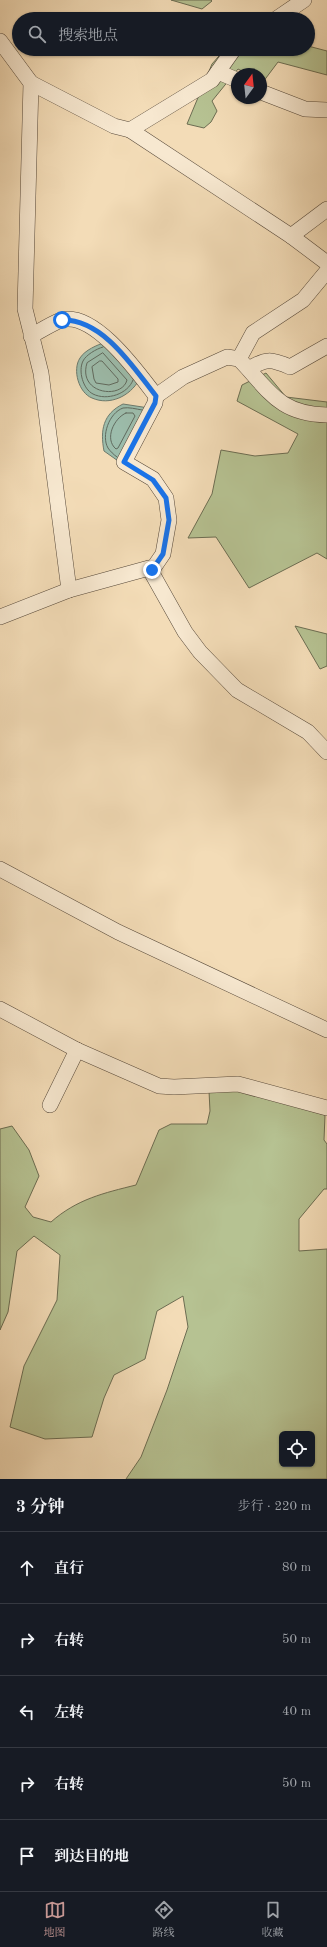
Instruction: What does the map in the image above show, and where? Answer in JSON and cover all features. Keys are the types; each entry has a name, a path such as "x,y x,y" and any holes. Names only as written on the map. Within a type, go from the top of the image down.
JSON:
{"street":[{"path":"286,12 304,0"},
{"path":"0,41 31,83 114,126 130,130 291,236 327,263"},
{"path":"130,130 212,80 229,56"},
{"path":"218,72 231,77"},
{"path":"31,83 25,309 41,373 69,590"},
{"path":"267,94 305,109 327,110"},
{"path":"291,236 327,209"},
{"path":"244,364 253,332 303,300 327,271"},
{"path":"31,336 62,320 71,320 84,324 107,339 120,350 156,396 155,403 124,462 153,480 166,498 169,520 163,554 152,570"},
{"path":"156,396 183,377 227,358 244,364 272,360 290,367 327,346"},
{"path":"244,364 266,391 280,402 295,410 327,415"},
{"path":"0,617 69,590 145,567 149,568 152,570 184,632 205,657 237,690 308,732 327,752"},
{"path":"0,869 118,932 327,1030"},
{"path":"0,1009 77,1050 159,1086 174,1087 238,1084 327,1108"},
{"path":"50,1105 77,1050"}],"green space":[{"path":"171,0 211,0 212,1 202,9"},
{"path":"315,48 327,51 327,75 278,62 267,77 267,68 231,68 231,78 212,101 217,111 211,122 204,128 187,124 212,64 219,56 315,56"},
{"path":"266,373 286,397 327,402 327,559 317,553 249,588 216,537 188,538 212,494 221,450 255,456 288,453 298,434 237,401 242,385"},
{"path":"295,626 327,634 327,666 320,669"},
{"path":"229,1087 325,1115 324,1140 327,1144 327,1189 324,1189 299,1219 299,1251 327,1249 327,1479 126,1479 141,1457 167,1390 188,1327 183,1296 157,1311 145,1359 114,1375 104,1398 92,1437 45,1439 10,1427 24,1366 57,1300 60,1255 34,1236 17,1251 8,1312 0,1330 0,1129 12,1126 29,1150 39,1176 25,1207 33,1217 51,1222 81,1202 102,1194 136,1185 159,1130 171,1124 207,1124 210,1111 209,1091"}],"water":[{"path":"106,342 139,380 125,395 106,401 92,398 87,395 78,381 77,369 80,358 88,350"},
{"path":"123,404 149,408 121,463 104,451 102,436 104,423 107,418 116,408"}],"route":[{"path":"62,320 71,320 84,324 107,339 120,350 156,396 155,403 124,462 136,471 153,480 159,486 166,498 169,520 163,554 152,570"}]}
